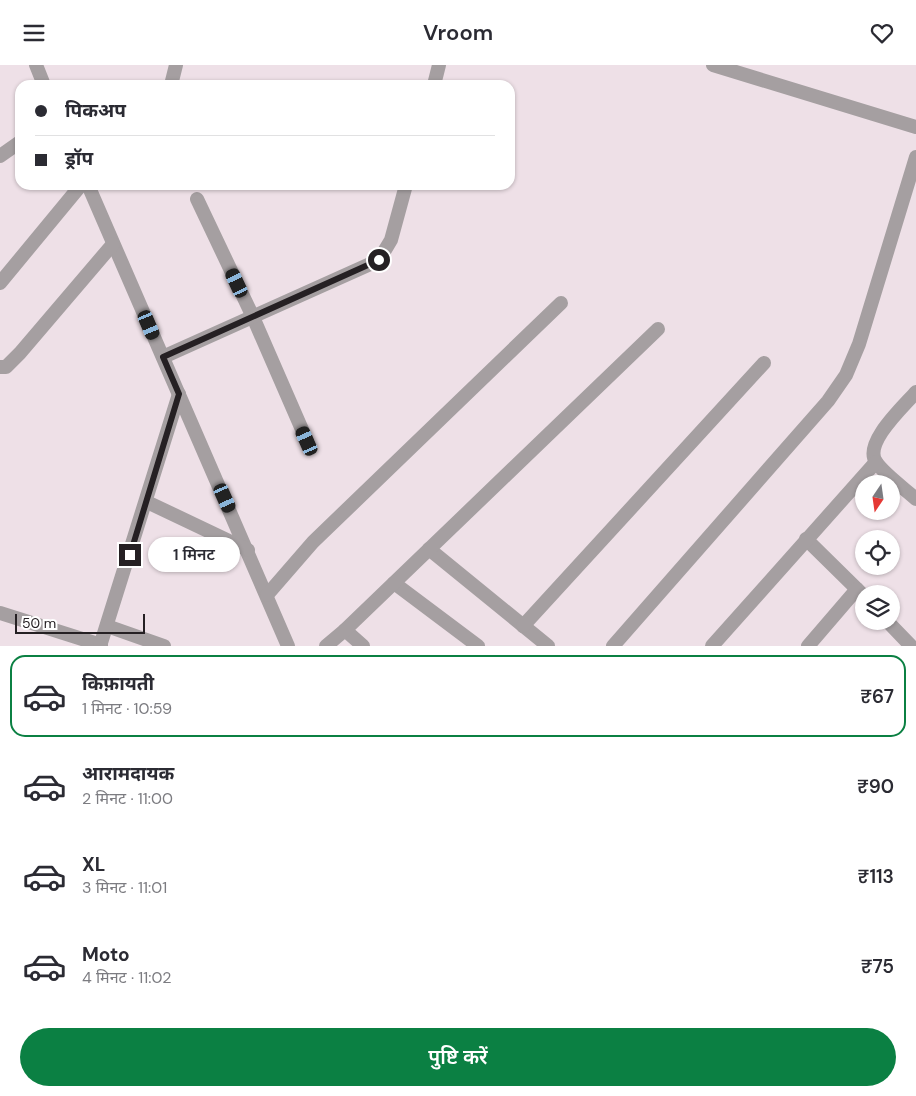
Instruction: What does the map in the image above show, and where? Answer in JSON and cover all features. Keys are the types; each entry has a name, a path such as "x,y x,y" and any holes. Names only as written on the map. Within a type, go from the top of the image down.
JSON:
{"street":[{"path":"36,65 42,80"},
{"path":"172,80 176,65"},
{"path":"435,80 439,65"},
{"path":"713,65 916,127"},
{"path":"0,156 15,146"},
{"path":"613,646 828,401 846,375 859,344 916,157"},
{"path":"0,283 77,190"},
{"path":"90,190 248,550 288,646"},
{"path":"163,357 379,260 386,252 391,240 405,190"},
{"path":"197,199 253,317 307,441"},
{"path":"0,367 6,367 20,353 113,244"},
{"path":"266,595 313,542 561,303"},
{"path":"326,646 345,630 658,329"},
{"path":"523,626 764,363"},
{"path":"916,392 877,438 873,447 876,462 916,499"},
{"path":"0,613 100,645 179,394"},
{"path":"712,646 876,462"},
{"path":"146,502 248,550"},
{"path":"806,539 855,588"},
{"path":"429,549 548,646"},
{"path":"394,583 478,646"},
{"path":"808,646 855,598"},
{"path":"107,626 164,646"},
{"path":"345,630 363,646"},
{"path":"896,630 909,642"}],"route":[{"path":"130,555 179,394 163,357 379,260"}]}
